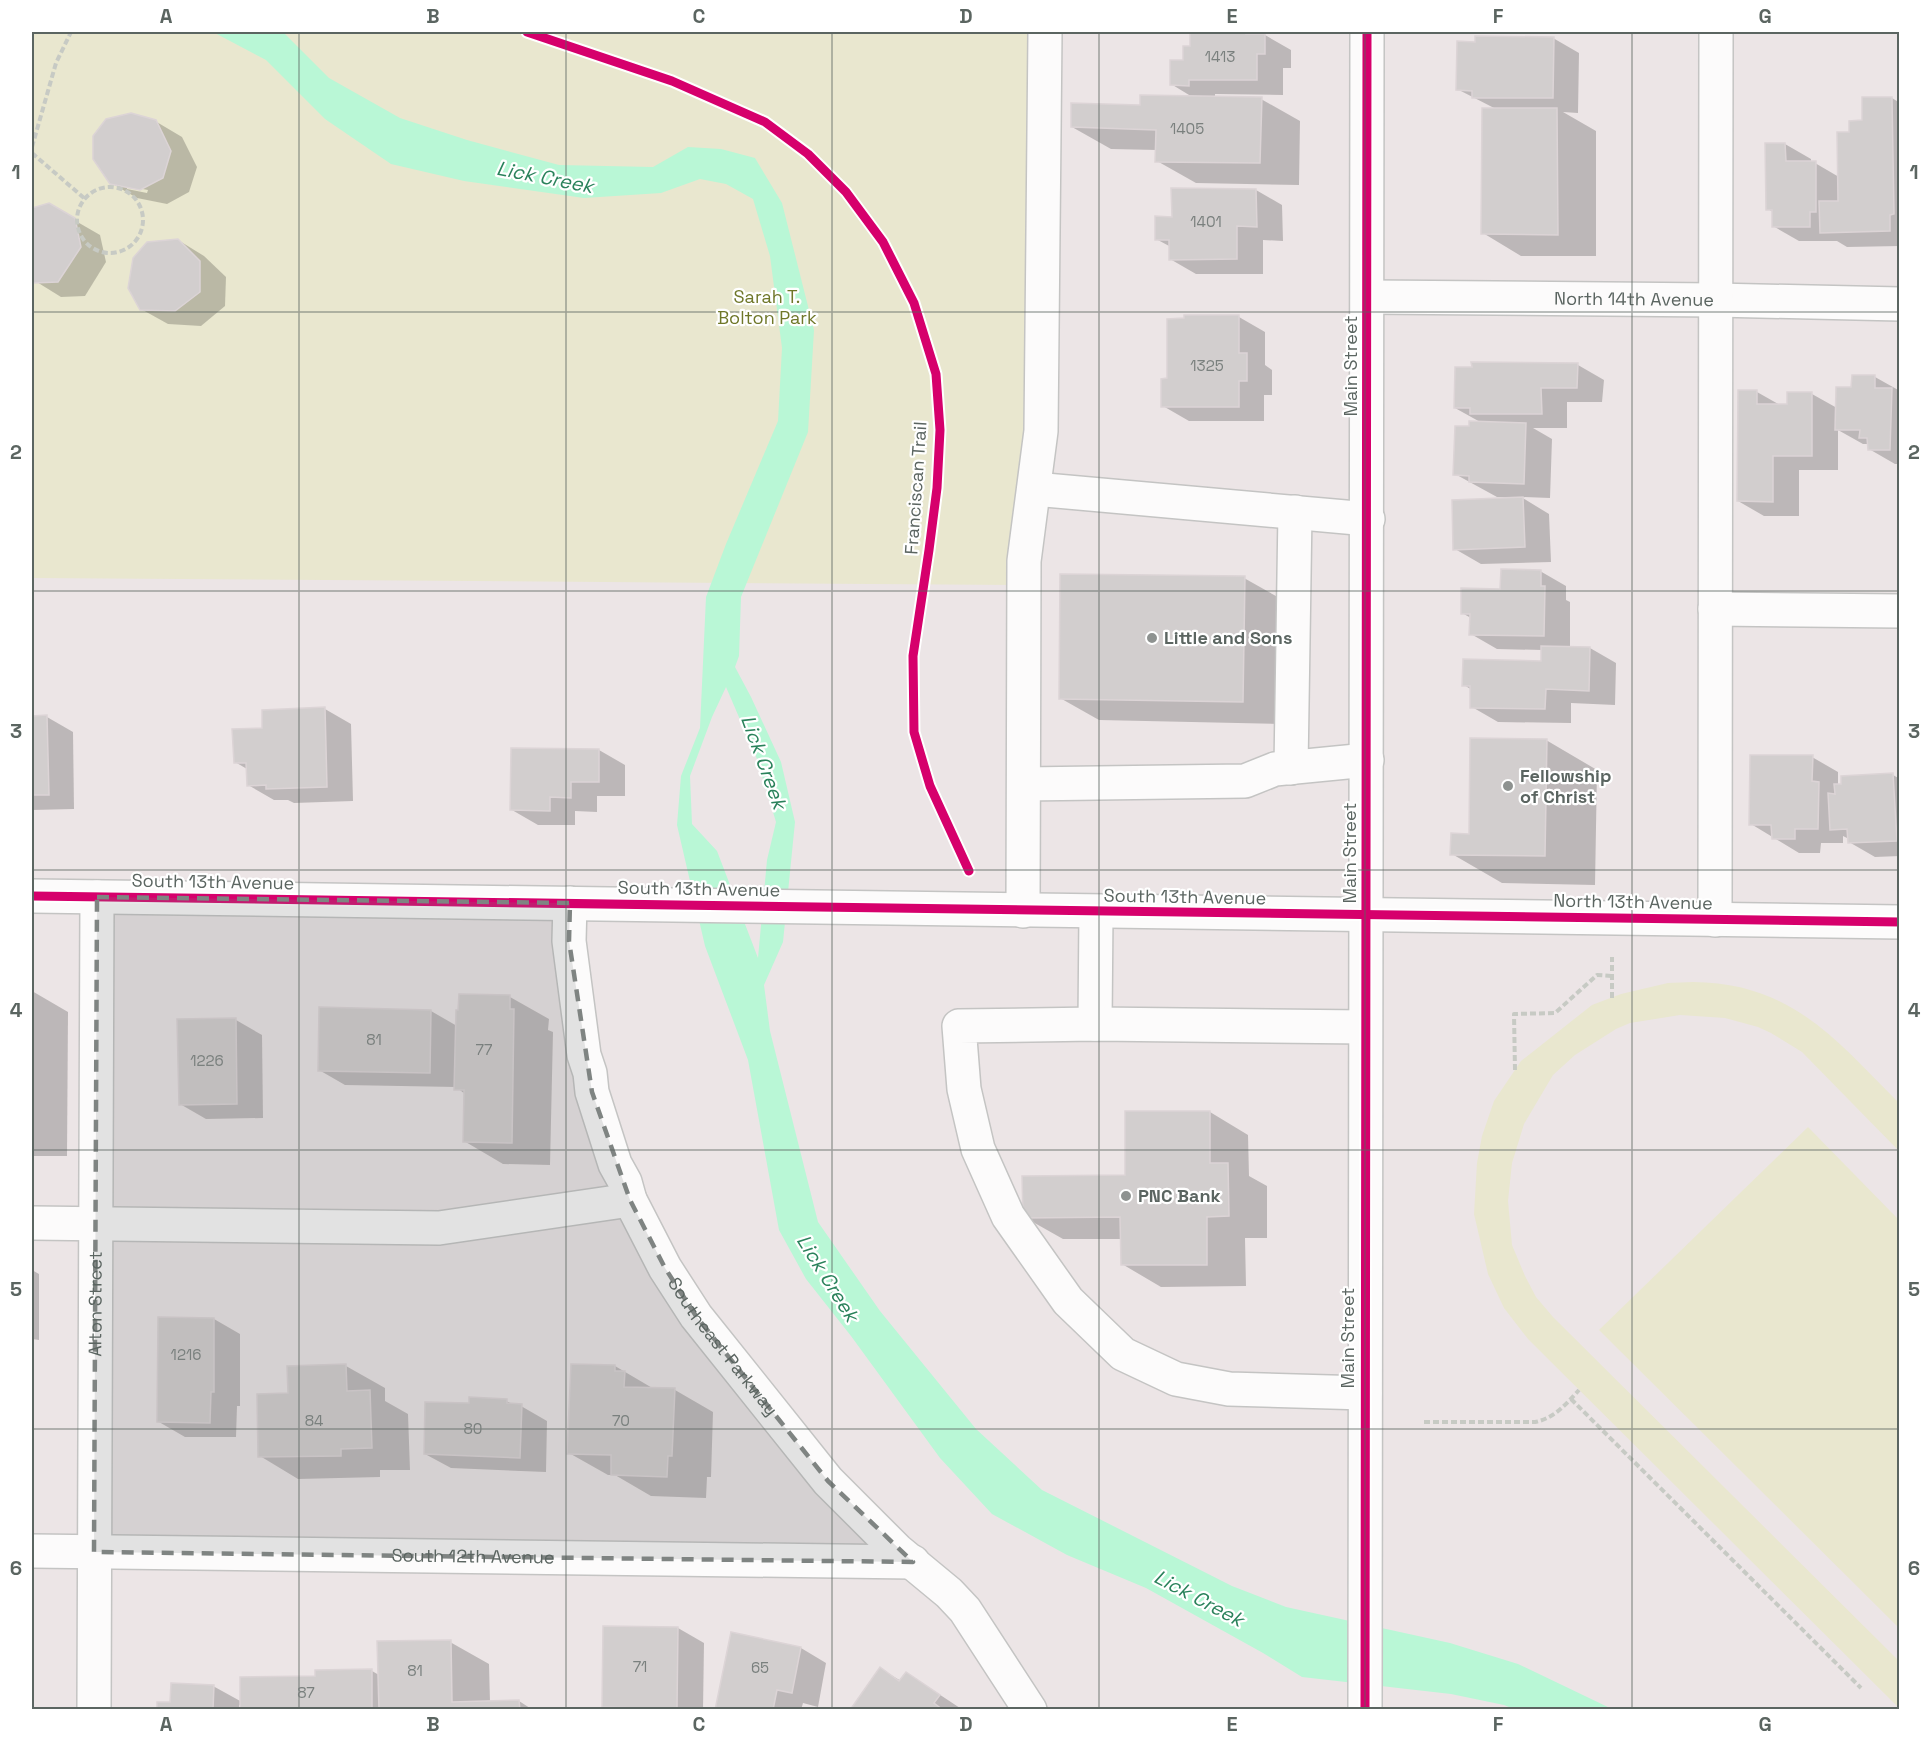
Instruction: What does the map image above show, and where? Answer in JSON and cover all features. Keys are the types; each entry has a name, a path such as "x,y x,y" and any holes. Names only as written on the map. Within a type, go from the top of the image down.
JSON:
{"street":[{"path":"1023,911 1024,561 1041,431 1045,32"},
{"name":"Main Street","path":"1365,1710 1367,32"},
{"path":"1715,920 1716,32"},
{"name":"North 14th Avenue","path":"1368,297 1899,304"},
{"path":"1034,489 1368,519"},
{"path":"1291,768 1295,512"},
{"path":"1715,609 1899,611"},
{"path":"1023,784 1245,781 1275,769 1367,760"},
{"name":"South 13th Avenue","path":"32,897 1367,915"},
{"name":"Alton Street","path":"94,1710 97,897"},
{"name":"Southeast Parkway","path":"570,903 569,941 584,1055 590,1073 592,1092 615,1164 625,1182 630,1200 677,1288 723,1351 828,1481 852,1507 965,1610 1030,1710"},
{"path":"1095,1024 1096,913"},
{"name":"North 13th Avenue","path":"1367,915 1899,922"},
{"path":"1365,1027 1095,1024 959,1026 964,1089 978,1149 1008,1216 1068,1301 1124,1354 1176,1379 1229,1389 1365,1393"},
{"path":"32,1223 439,1228 630,1200"},
{"name":"South 12th Avenue","path":"32,1551 913,1562"}],"path":[{"path":"32,147 56,63 71,32"},
{"path":"32,153 84,198"},
{"path":"104,186 116,186 126,190 141,208 143,219 136,240 119,252 98,251 89,246 77,229 78,207 84,198 93,190 104,186"},
{"path":"1611,998 1612,957"},
{"path":"1515,1070 1514,1014 1555,1013 1597,975 1612,976"},
{"path":"1424,1422 1535,1422 1545,1420 1554,1415 1579,1390"},
{"path":"1571,1399 1861,1688"}],"highlighted area":[{"path":"97,897 570,903 569,941 592,1092 630,1200 665,1268 696,1316 828,1481 913,1562 94,1552"}],"green space":[{"name":"Sarah T. Bolton Park","path":"32,32 1048,32 1024,585 32,578"},
{"path":"1693,982 1728,985 1758,992 1785,1004 1832,1037 1899,1103 1899,1151 1802,1052 1771,1033 1725,1018 1680,1015 1630,1023 1616,1029 1575,1055 1553,1075 1524,1124 1512,1163 1508,1201 1512,1245 1536,1297 1553,1317 1899,1661 1899,1708 1528,1339 1504,1308 1488,1274 1474,1214 1477,1163 1482,1136 1494,1101 1521,1061 1592,1005 1621,994 1668,983"},
{"path":"1808,1127 1899,1220 1899,1628 1599,1330"}],"water":[{"name":"Lick Creek","path":"213,32 283,32 329,78 400,118 467,140 559,165 653,167 688,147 721,149 755,158 782,203 814,330 808,432 741,597 739,656 735,667 781,762 795,822 783,942 764,985 770,1031 818,1222 880,1311 976,1429 1042,1490 1232,1586 1286,1607 1450,1643 1518,1664 1612,1709 1514,1709 1451,1694 1302,1677 1146,1588 1067,1555 992,1514 940,1458 851,1336 806,1279 779,1230 748,1060 705,946 677,825 681,776 700,728 706,597 778,421 782,348 770,256 753,199 726,184 700,179 661,193 584,198 464,181 391,164 325,119 266,60","holes":["726,687 757,759 776,822 767,860 758,958 717,851 692,824 690,776"]}],"building":[{"path":"1190,32 1265,34 1265,54 1257,54 1257,80 1189,80 1189,86 1170,85 1170,60 1183,60 1183,46 1190,46"},
{"path":"1475,36 1554,37 1553,98 1472,98 1472,91 1456,90 1457,41 1475,42"},
{"path":"1140,95 1262,97 1260,163 1155,162 1156,130 1071,127 1071,103 1140,105"},
{"path":"1862,97 1892,97 1894,214 1890,215 1890,231 1820,233 1819,201 1838,201 1837,132 1849,132 1849,121 1862,120"},
{"path":"1482,108 1557,108 1558,235 1481,234"},
{"path":"131,113 156,120 171,151 163,178 140,190 110,184 93,159 93,136 106,119"},
{"path":"1765,143 1785,143 1786,161 1816,161 1816,212 1810,212 1810,227 1772,227 1772,210 1766,210"},
{"path":"1171,188 1256,189 1257,227 1237,226 1237,259 1169,260 1169,240 1155,240 1155,216 1172,217"},
{"path":"49,203 75,218 81,247 58,282 33,283 32,208"},
{"path":"178,239 200,261 200,292 175,311 140,310 128,288 133,258 147,242"},
{"path":"1184,315 1239,315 1239,353 1247,353 1247,381 1239,381 1239,407 1161,407 1161,379 1167,378 1167,319 1184,318"},
{"path":"1471,362 1578,363 1577,388 1541,388 1542,414 1470,414 1470,408 1454,408 1455,367 1472,367"},
{"path":"1852,375 1875,375 1875,388 1892,388 1890,450 1868,450 1867,438 1859,438 1860,430 1835,430 1836,387 1851,387"},
{"path":"1738,390 1757,390 1757,404 1787,404 1787,392 1812,392 1812,456 1773,456 1773,502 1737,501"},
{"path":"1469,421 1526,423 1524,484 1469,482 1469,476 1453,475 1455,426 1469,426"},
{"path":"1523,497 1525,547 1453,550 1452,500"},
{"path":"1501,569 1541,570 1541,586 1545,586 1544,636 1469,635 1470,614 1461,614 1461,588 1500,589"},
{"name":"Little and Sons","path":"1060,574 1245,576 1243,702 1059,699"},
{"path":"1541,646 1590,647 1589,691 1546,689 1545,709 1470,708 1470,686 1462,686 1463,659 1541,661"},
{"path":"325,707 327,787 266,789 266,785 247,786 246,763 234,763 232,729 262,728 262,710"},
{"path":"47,715 49,795 32,795 32,716"},
{"name":"Fellowship of Christ","path":"1470,738 1547,739 1545,856 1450,855 1451,833 1469,834"},
{"path":"511,748 599,749 599,782 571,782 571,798 550,797 550,811 510,810"},
{"path":"1750,755 1813,755 1812,781 1819,782 1818,829 1795,829 1795,839 1772,839 1771,825 1749,825"},
{"path":"1893,773 1897,841 1848,843 1847,829 1830,830 1828,793 1835,794 1834,784 1841,784 1841,776"},
{"path":"459,994 510,995 510,1009 514,1009 512,1143 463,1142 464,1090 454,1090 456,1010 458,1010"},
{"path":"319,1007 431,1010 430,1073 318,1071"},
{"path":"236,1018 237,1104 179,1105 177,1019"},
{"name":"PNC Bank","path":"1125,1111 1210,1111 1210,1163 1228,1163 1229,1216 1207,1217 1207,1265 1121,1265 1120,1217 1023,1218 1022,1176 1125,1175"},
{"path":"158,1317 214,1318 214,1392 211,1392 210,1423 157,1422"},
{"path":"346,1364 347,1391 370,1390 372,1448 341,1449 341,1456 258,1457 257,1394 288,1393 287,1366"},
{"path":"571,1364 615,1365 615,1371 625,1371 624,1387 675,1388 672,1456 668,1456 667,1477 611,1475 611,1455 567,1454"},
{"path":"469,1397 507,1399 507,1403 522,1404 520,1458 424,1454 425,1402 469,1403"},
{"path":"603,1626 678,1627 677,1709 602,1707"},
{"path":"731,1632 801,1647 792,1693 777,1690 773,1710 715,1710"},
{"path":"451,1640 452,1702 519,1700 520,1710 379,1710 377,1641"},
{"path":"880,1667 899,1681 906,1672 940,1695 934,1703 943,1710 850,1710"},
{"path":"372,1669 372,1710 240,1710 240,1677 315,1676 315,1670"},
{"path":"171,1683 214,1685 213,1710 157,1710 157,1702 170,1702"}],"cycle path":[{"name":"Franciscan Trail","path":"527,32 672,81 765,122 808,154 846,192 883,242 914,303 936,374 940,430 937,488 913,656 914,732 930,786 969,871"},
{"path":"1365,1710 1367,32"},
{"path":"32,896 1900,922"}],"place":[{"name":"Little and Sons","path":"1152,638"},
{"name":"Fellowship of Christ","path":"1508,786"},
{"name":"PNC Bank","path":"1126,1196"}]}
